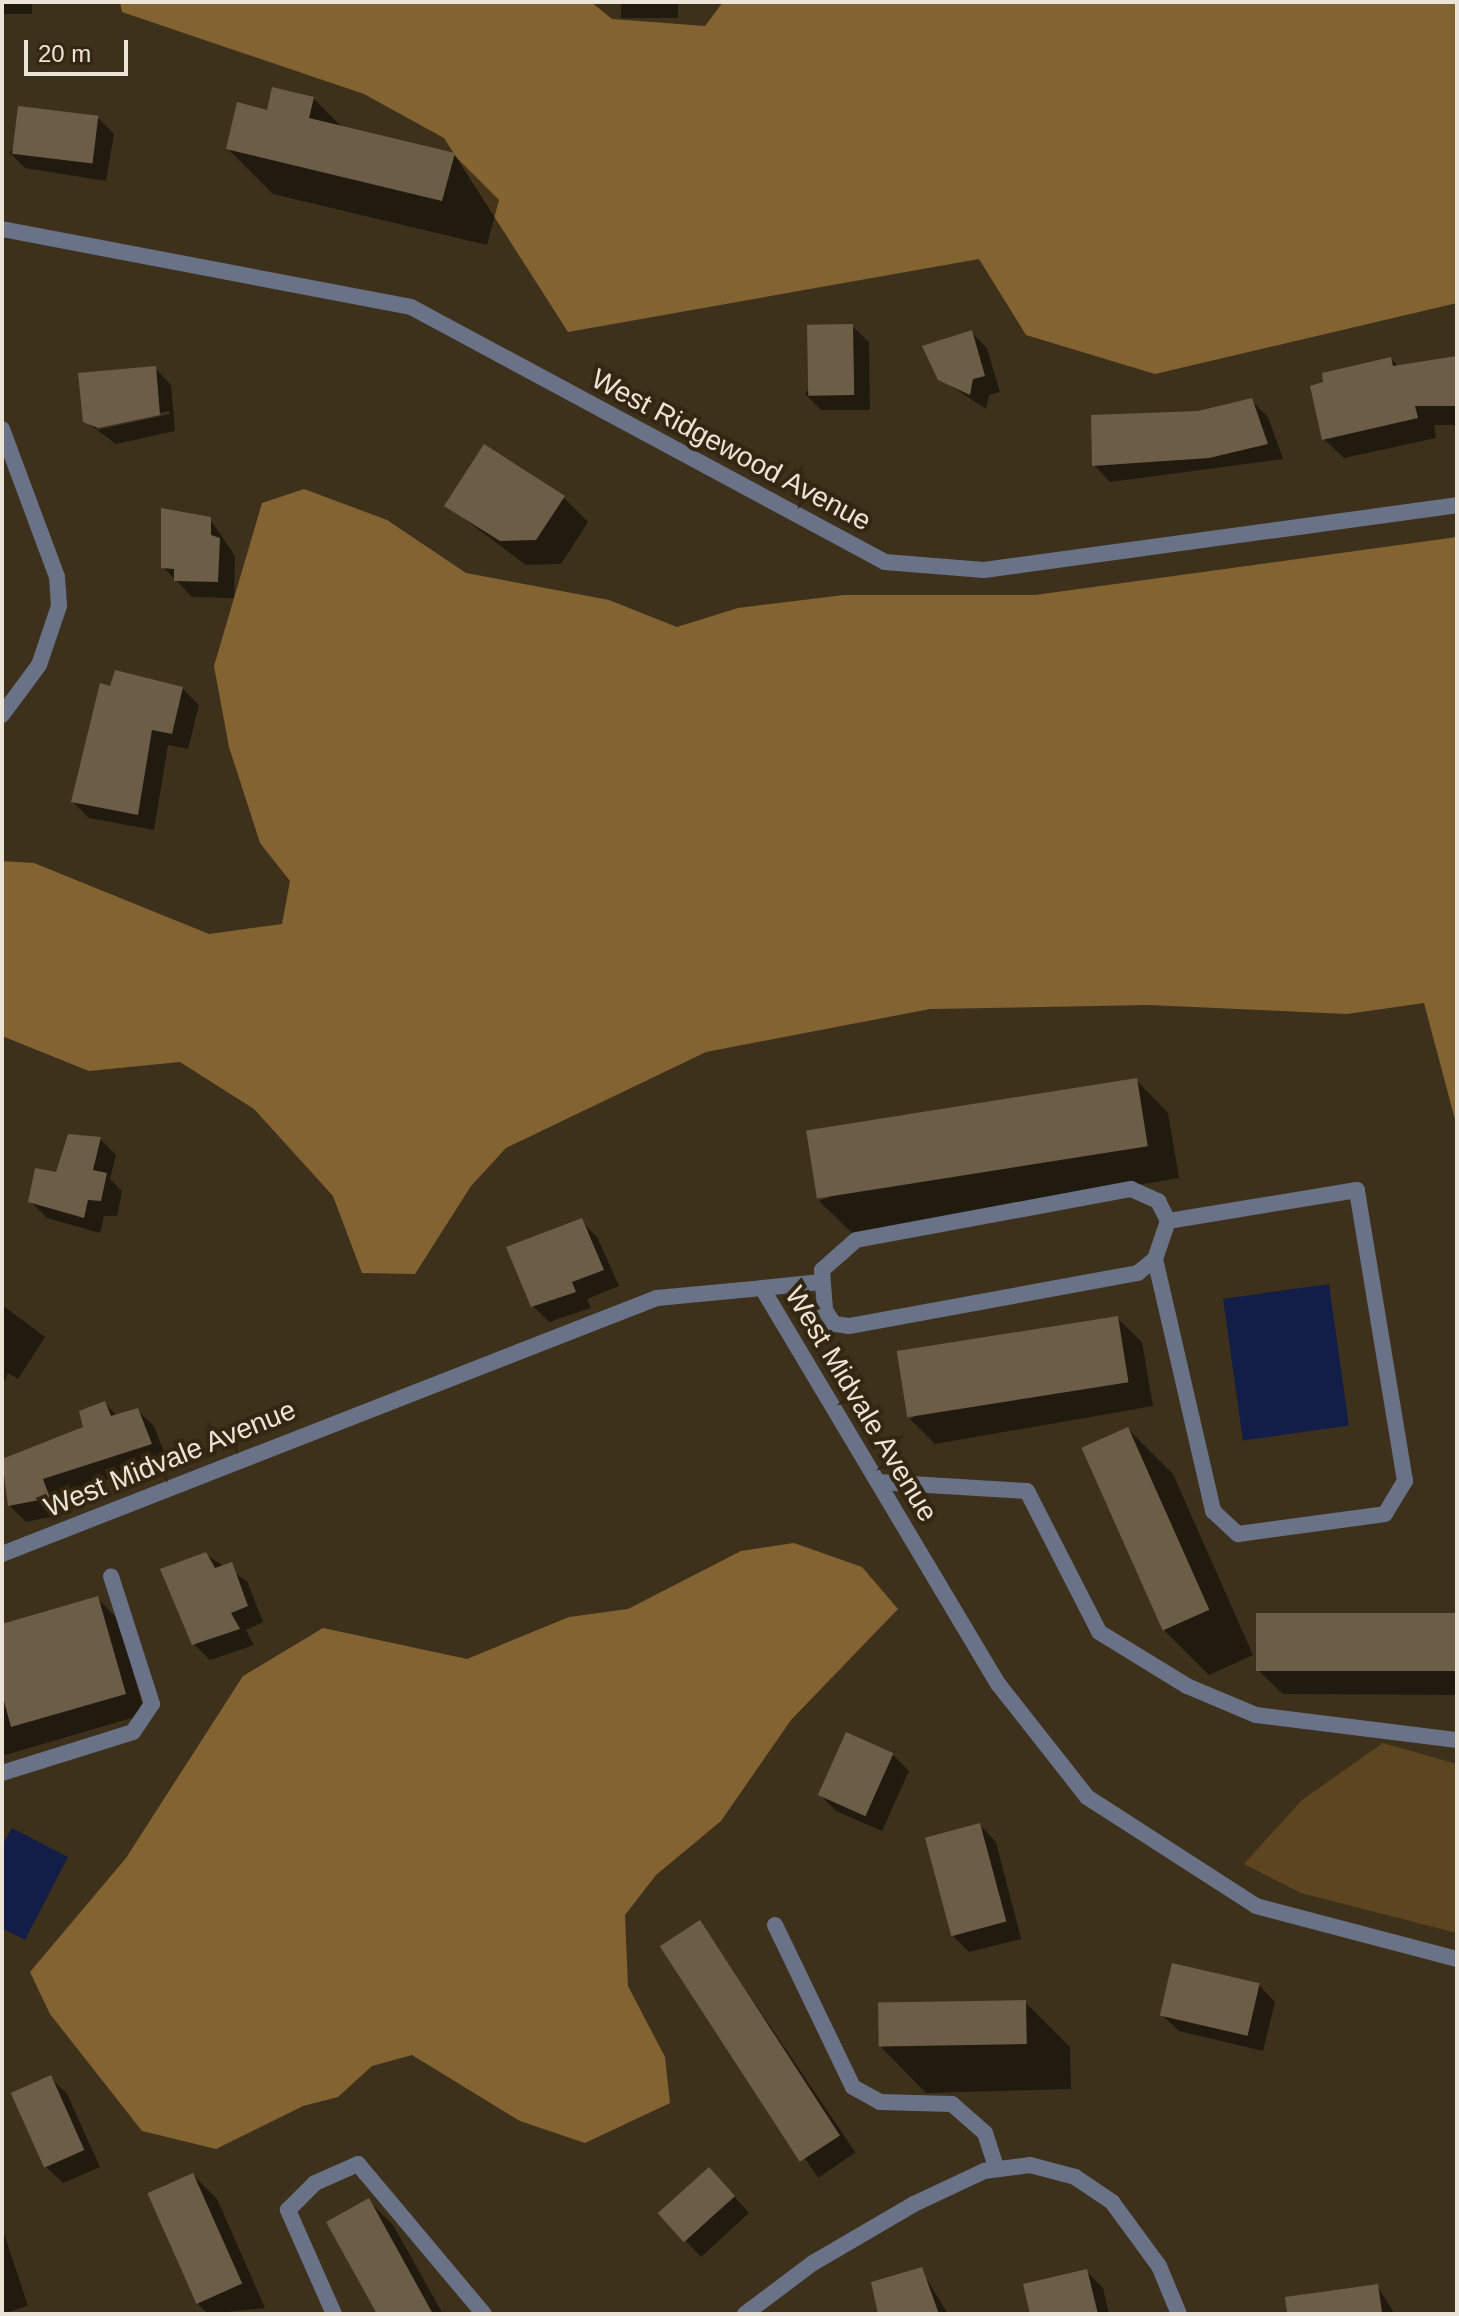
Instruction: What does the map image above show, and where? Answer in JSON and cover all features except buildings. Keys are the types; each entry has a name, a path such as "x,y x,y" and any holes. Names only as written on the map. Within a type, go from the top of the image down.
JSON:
{"street":[{"name":"West Ridgewood Avenue","path":"2,229 411,307 885,562 984,570 1457,505"},
{"path":"2,429 57,577 59,606 39,665 2,715"},
{"path":"1131,1189 1148,1192 1168,1221 1155,1259 1138,1273 849,1326 834,1324 821,1282 829,1259 856,1240 966,1218 1131,1189"},
{"path":"1155,1259 1213,1511 1238,1534 1385,1514 1405,1481 1357,1190 1168,1221"},
{"path":"762,1288 821,1282"},
{"name":"West Midvale Avenue","path":"2,1554 657,1298 762,1288 999,1685 1087,1797 1256,1906 1457,1959"},
{"path":"878,1482 1027,1491 1099,1632 1187,1686 1256,1715 1457,1740"},
{"path":"2,1773 133,1732 152,1704 111,1576"},
{"path":"775,1925 853,2087 880,2102 952,2104 985,2133 997,2169"},
{"path":"334,2314 288,2210 315,2183 358,2164 484,2314"},
{"path":"745,2314 901,2211 997,2169 1030,2165 1075,2177 1112,2202 1159,2266 1179,2314"}],"shaded area":[{"path":"120,2 591,2 612,19 705,26 723,2 1457,2 1457,303 1155,374 1026,335 979,259 568,332 444,138 364,94 122,12"},
{"path":"304,489 387,520 466,573 609,600 677,627 738,608 844,595 1035,595 1457,537 1457,1127 1424,1003 1347,1014 1148,1005 930,1009 706,1052 506,1148 471,1186 415,1274 362,1273 333,1196 254,1109 180,1062 89,1071 2,1036 2,861 34,863 209,934 282,924 290,881 260,843 229,747 214,666 262,503"},
{"path":"794,1543 862,1567 898,1609 791,1720 721,1821 656,1875 625,1915 628,1986 665,2057 670,2103 585,2143 520,2121 412,2055 372,2066 338,2097 303,2106 216,2149 142,2131 50,2014 30,1972 126,1858 243,1676 323,1628 467,1659 569,1617 628,1609 741,1551"},
{"path":"1383,1743 1457,1764 1457,1933 1301,1893 1244,1864 1302,1800"}],"water":[{"path":"1329,1284 1349,1426 1243,1440 1223,1299"},
{"path":"12,1828 68,1857 25,1940 2,1928 2,1846"}]}
